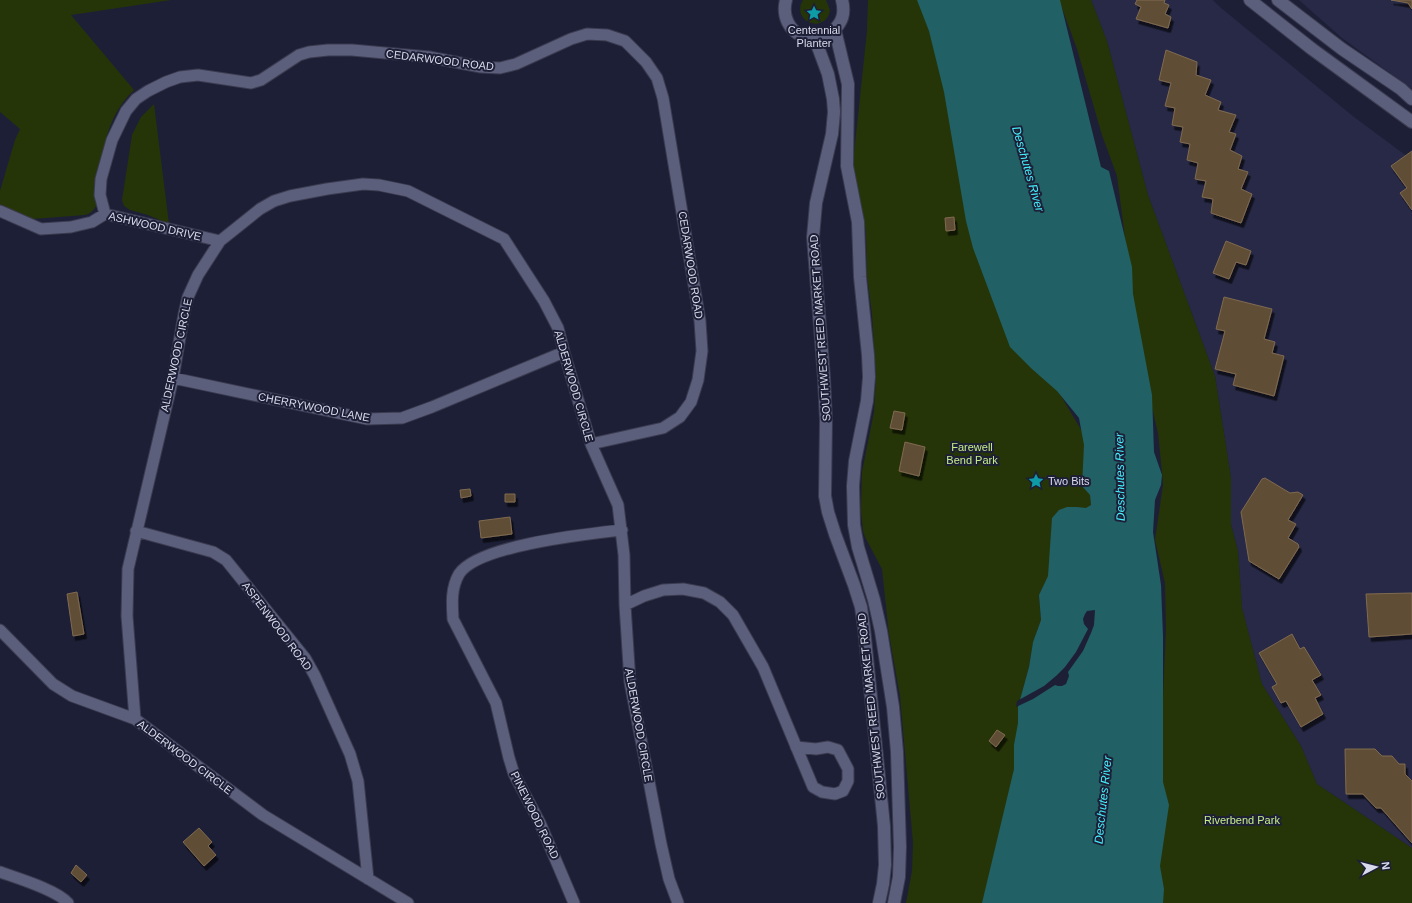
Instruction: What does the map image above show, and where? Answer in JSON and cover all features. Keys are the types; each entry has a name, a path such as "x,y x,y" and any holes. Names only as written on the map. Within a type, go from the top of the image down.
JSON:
{"main road":[{"path":"786,0 784,7 785,17 789,26 796,33 805,38 815,39 829,35 841,22 843,12 842,0"},
{"path":"1250,0 1312,49 1412,122"},
{"path":"1278,0 1342,49 1412,98"},
{"name":"SOUTHWEST REED MARKET ROAD","path":"835,30 848,84 847,166 858,222 860,278 868,362 867,401 855,461 853,486 854,525 858,547 874,600 881,632 888,667 893,707 897,752 900,847 899,877 894,903"},
{"name":"SOUTHWEST REED MARKET ROAD","path":"815,39 828,74 834,112 832,134 816,204 813,236 826,420 825,496 835,534 861,608 864,628 884,826 886,865 884,884 879,903"}],"street":[{"name":"CEDARWOOD ROAD","path":"105,214 100,195 101,178 110,144 126,111 136,99 148,91 180,77 198,75 251,83 261,80 286,65 299,55 309,52 328,50 352,50 429,57 481,67 500,68 516,64 571,39 587,34 607,35 625,41 646,62 657,78 663,98 700,321 702,351 698,380 691,402 680,417 663,428 591,444"},
{"name":"ALDERWOOD CIRCLE","path":"408,903 263,815 135,719 126,616 128,569 136,531 173,378 188,297 198,275 220,241 260,209 290,196 327,188 363,184 379,185 408,191 504,239 544,301 558,328 591,444 618,505 624,555 625,605 630,682 661,844 669,879 678,903"},
{"name":"ASHWOOD DRIVE","path":"0,211 41,229 71,227 92,222 105,214 220,241"},
{"name":"CHERRYWOOD LANE","path":"173,378 367,419 389,419 402,418 432,407 564,352"},
{"name":"PINEWOOD ROAD","path":"574,903 540,823 514,774 496,702 453,619 453,586 460,573 474,561 497,552 534,543 622,530"},
{"name":"ASPENWOOD ROAD","path":"136,531 201,548 213,552 226,560 305,658 315,676 350,754 358,781 368,879"},
{"path":"625,605 644,596 663,590 683,589 704,593 720,602 733,615 763,667 796,748 813,787 822,792 836,794 842,791 848,781 848,769 838,750 828,747 816,749 796,748"},
{"path":"0,630 53,684 72,696 135,719"},
{"path":"0,872 37,885 64,899 68,903"}],"shaded area":[{"path":"1091,0 1213,0 1354,117 1412,160 1412,848 1317,784 1301,746 1262,684 1242,608 1238,551 1231,524 1231,478 1215,376 1148,195 1107,41"},
{"path":"1299,0 1412,0 1412,89 1342,38"}],"green space":[{"path":"0,0 171,0 71,15 134,90 123,102 109,128 105,142 97,203 90,213 85,215 32,219 0,211 0,191 15,140 20,129 0,112"},
{"path":"803,0 826,0 830,10 827,18 816,24 810,23 801,14 800,8"},
{"name":"Farewell Bend Park","path":"868,0 933,0 1035,353 1088,441 1091,505 1048,577 1039,595 1041,620 1033,642 1029,667 1021,697 1014,769 991,903 906,903 912,871 913,843 900,696 889,634 882,569 865,537 861,510 862,472 874,412 876,377 872,314 867,276 866,232 855,181 853,163 867,31"},
{"name":"Riverbend Park","path":"1059,0 1091,0 1107,41 1148,195 1215,376 1231,478 1231,524 1238,551 1242,608 1262,684 1301,746 1317,784 1412,848 1412,903 1154,903 1166,629 1165,583 1155,540 1163,485 1158,433 1141,360 1117,176 1102,135 1077,49"},
{"path":"154,104 169,224 148,215 130,210 124,206 122,200 132,135 141,117"}],"water":[{"name":"Deschutes River","path":"917,0 1060,0 1101,167 1109,171 1132,267 1133,294 1152,395 1154,452 1162,475 1161,485 1155,500 1153,532 1161,585 1163,636 1163,782 1169,805 1160,866 1164,889 1163,903 982,903 1014,769 1014,745 1018,723 1018,707 1029,667 1033,642 1041,620 1039,595 1048,576 1052,518 1059,510 1067,507 1086,508 1091,505 1090,495 1082,486 1084,445 1079,418 1057,391 1010,347 973,248 966,221 944,92 929,31"}],"pier":[{"path":"1095,610 1094,625 1091,633 1083,651 1068,672 1069,676 1066,684 1062,686 1055,685 1033,699 1016,707 1017,701 1044,686 1065,667 1076,652 1088,629 1084,624 1083,619 1085,614 1087,611"}],"building":[{"path":"1137,0 1165,0 1164,3 1169,5 1165,14 1171,17 1168,28 1136,19 1141,7 1135,4"},
{"path":"1391,0 1412,0 1412,9 1408,3"},
{"path":"1166,50 1197,62 1196,75 1211,80 1205,95 1221,102 1218,110 1236,115 1229,132 1236,134 1230,150 1242,156 1238,169 1248,172 1241,189 1252,194 1241,223 1211,213 1213,199 1202,197 1206,181 1195,179 1198,163 1187,160 1190,144 1180,142 1183,127 1172,125 1175,108 1165,106 1171,83 1159,80"},
{"path":"1412,151 1412,210 1400,193 1407,188 1391,166"},
{"path":"954,217 955,230 946,231 945,218"},
{"path":"1226,241 1251,251 1246,265 1236,262 1229,279 1213,273"},
{"path":"1224,297 1272,309 1264,339 1275,342 1272,353 1284,356 1274,396 1233,385 1236,374 1215,369 1225,331 1216,329"},
{"path":"894,411 905,413 902,430 890,428"},
{"path":"905,442 925,447 919,476 899,471"},
{"path":"1265,478 1290,493 1298,492 1303,495 1288,520 1296,524 1288,538 1298,544 1299,547 1279,579 1249,561 1241,512 1262,479"},
{"path":"470,489 471,496 461,498 460,490"},
{"path":"505,494 515,494 515,502 505,502"},
{"path":"510,517 512,534 481,538 479,521"},
{"path":"77,592 84,634 73,636 67,594"},
{"path":"1412,593 1412,634 1369,637 1366,594"},
{"path":"1292,634 1300,649 1304,647 1321,675 1312,680 1321,695 1315,698 1323,714 1301,727 1286,701 1281,703 1272,687 1277,684 1259,653"},
{"path":"997,730 1005,735 996,747 989,741"},
{"path":"1345,749 1375,749 1382,756 1392,756 1399,764 1405,764 1405,774 1412,781 1412,843 1381,808 1376,808 1363,794 1346,794"},
{"path":"199,828 212,842 208,846 216,855 204,866 183,842"},
{"path":"76,865 87,875 81,882 71,873"}],"place":[{"name":"Centennial Planter","path":"814,13"},
{"name":"Two Bits","path":"1036,481"}]}
